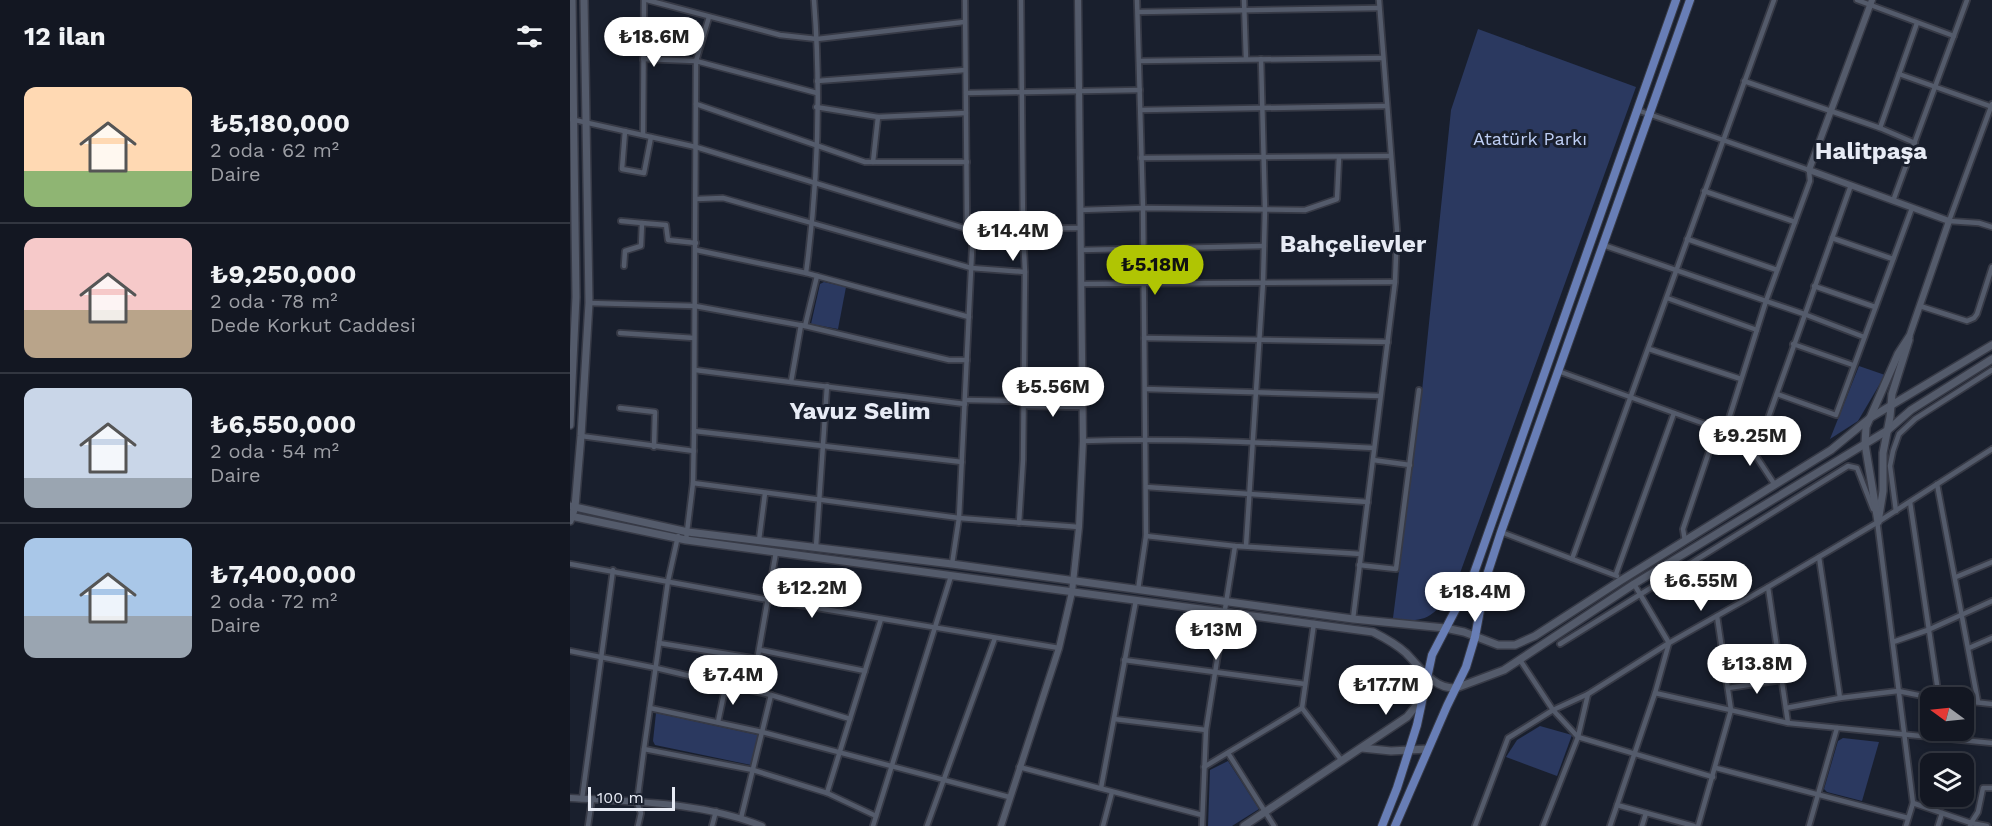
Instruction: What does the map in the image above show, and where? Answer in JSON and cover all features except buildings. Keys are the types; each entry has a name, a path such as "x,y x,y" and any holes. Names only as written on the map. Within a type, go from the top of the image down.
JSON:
{"main road":[{"path":"570,425 573,343 572,0"},
{"path":"584,0 589,303 581,436 571,518 678,538 687,536 759,540 1074,580 1353,620 1445,628 1498,645 1515,645 1535,636 1618,578 1685,541 1831,450 1870,418 1992,345"},
{"path":"1382,826 1418,725 1432,655 1445,628 1456,613 1473,576 1676,0"},
{"path":"1395,826 1427,749 1466,667 1475,637 1486,578 1501,532 1690,0"},
{"path":"1878,522 1883,501 1883,453 1890,406 1910,337"},
{"path":"1878,522 1865,444 1866,427 1898,354 1910,337"},
{"path":"572,506 680,530 687,536 776,552 1373,632 1404,652 1428,676 1447,688 1456,688 1504,670 1634,584 1888,430 1911,410 1992,358"},
{"path":"1896,380 1901,393 1911,395"},
{"path":"1244,826 1407,717 1423,697"},
{"path":"1362,748 1409,751 1427,749"}],"street":[{"path":"643,135 645,0 780,35 817,39 964,22"},
{"path":"806,273 813,222 817,146 817,39 814,0"},
{"path":"952,564 959,518 971,268 965,0"},
{"path":"1018,523 1024,403 1025,272 1021,0"},
{"path":"1001,826 1059,648 1074,580 1079,527 1083,441 1078,0"},
{"path":"1137,0 1143,208 1146,488 1146,536 1138,590"},
{"path":"1244,0 1246,59"},
{"path":"1353,620 1395,282 1397,230 1379,0"},
{"path":"1572,559 1774,0"},
{"path":"1857,0 1871,2 1954,36"},
{"path":"1893,201 1967,0"},
{"path":"1725,431 1766,301 1810,181 1809,170 1871,2"},
{"path":"1137,12 1379,8"},
{"path":"687,536 693,483 694,431 696,61 709,17"},
{"path":"1880,128 1917,22"},
{"path":"1139,61 1383,58"},
{"path":"643,59 696,61 817,93"},
{"path":"1245,546 1263,282 1265,209 1261,59"},
{"path":"817,81 965,70"},
{"path":"1899,74 1992,106 1949,221 1910,337"},
{"path":"1744,81 1880,128 1915,144"},
{"path":"966,93 1140,90"},
{"path":"696,104 865,162 967,162"},
{"path":"1141,110 1386,106"},
{"path":"816,107 878,117 966,113"},
{"path":"1637,110 1723,138 1949,221 1979,223 1992,227"},
{"path":"873,162 878,117"},
{"path":"571,119 696,147 970,229 1081,228"},
{"path":"626,131 622,169 644,172 651,137"},
{"path":"1142,158 1390,156"},
{"path":"1081,210 1143,208 1305,210 1337,199 1339,157"},
{"path":"1558,371 1755,442 1761,440 1851,185"},
{"path":"1704,191 1795,222"},
{"path":"696,199 723,198 971,268 1025,272"},
{"path":"1777,394 1836,415 1912,208"},
{"path":"621,221 666,225 668,240 696,243"},
{"path":"624,266 625,251 641,246 642,223"},
{"path":"1688,238 1777,270"},
{"path":"1832,238 1893,259"},
{"path":"1603,244 1864,337"},
{"path":"1081,250 1264,246"},
{"path":"696,250 806,273 969,316"},
{"path":"1920,306 1967,321 1972,320 1977,314 1992,267"},
{"path":"791,382 817,276"},
{"path":"1081,284 1395,282"},
{"path":"1814,286 1875,307"},
{"path":"1667,298 1757,330"},
{"path":"589,303 695,306 803,326 949,360 967,360"},
{"path":"620,333 694,338"},
{"path":"1144,338 1388,342"},
{"path":"1793,344 1854,365"},
{"path":"1649,349 1742,379"},
{"path":"695,370 965,402 1082,407"},
{"path":"1896,511 1890,466 1899,434 1915,418 1992,370"},
{"path":"816,547 827,386"},
{"path":"1145,389 1380,396"},
{"path":"1359,565 1396,568 1419,390"},
{"path":"620,408 655,412 654,447"},
{"path":"1501,532 1618,578 1674,412"},
{"path":"1685,541 1683,529 1718,428"},
{"path":"694,431 962,462"},
{"path":"581,436 693,451"},
{"path":"1083,441 1145,439 1374,448"},
{"path":"1755,442 1754,453 1775,484"},
{"path":"1475,826 1508,738 1553,710 1588,694 1669,643 1878,522 1992,450"},
{"path":"1373,460 1410,465"},
{"path":"1560,644 1848,466 1857,468 1878,522 1913,803 1906,826"},
{"path":"693,483 959,518 1079,527"},
{"path":"1937,484 1978,702"},
{"path":"1146,488 1368,502"},
{"path":"759,540 765,493"},
{"path":"1910,502 1937,687"},
{"path":"638,826 641,813 637,803 659,643 668,581 680,530"},
{"path":"1146,536 1235,546 1361,554"},
{"path":"1202,826 1206,730 1235,546"},
{"path":"752,690 776,552"},
{"path":"1819,557 1840,698"},
{"path":"1956,578 1992,562"},
{"path":"570,564 1059,648"},
{"path":"582,798 614,570"},
{"path":"873,826 951,576"},
{"path":"1610,826 1655,693 1669,643 1634,584"},
{"path":"1768,587 1788,723"},
{"path":"1101,788 1136,600"},
{"path":"1893,642 1928,630 1992,601"},
{"path":"1617,805 1676,824 1696,826 1716,768 1731,710 1718,616"},
{"path":"827,792 881,619"},
{"path":"1314,623 1302,708 1342,761"},
{"path":"927,826 994,638"},
{"path":"1969,648 1992,638"},
{"path":"659,643 758,659"},
{"path":"760,650 865,671"},
{"path":"570,651 771,694 850,719"},
{"path":"1124,660 1305,684"},
{"path":"1520,660 1553,710 1578,736 1713,777"},
{"path":"1728,688 1782,680"},
{"path":"718,723 726,684"},
{"path":"1786,708 1898,691 1920,695"},
{"path":"1655,693 1788,723 1920,736"},
{"path":"741,818 771,694"},
{"path":"1543,826 1578,736 1588,694"},
{"path":"1974,702 1992,704"},
{"path":"650,708 762,732 1010,797"},
{"path":"1204,766 1302,708"},
{"path":"1114,719 1206,730"},
{"path":"1809,826 1837,728"},
{"path":"1974,741 1992,743"},
{"path":"644,749 753,770 827,792 876,816"},
{"path":"1228,753 1274,826"},
{"path":"1019,767 1202,815"},
{"path":"1716,768 1908,818"},
{"path":"1971,824 1978,812 1983,788 1992,788"},
{"path":"1103,826 1113,792"},
{"path":"570,798 716,811 762,826"},
{"path":"588,826 592,799"},
{"path":"1913,803 1971,824 1986,826"},
{"path":"712,826 716,811"},
{"path":"1642,826 1646,813"},
{"path":"1938,826 1942,813"}],"green space":[{"name":"Atatürk Parkı","path":"1478,29 1636,87 1455,587 1436,611 1430,615 1415,620 1405,620 1393,618 1422,391 1451,110"},
{"path":"824,282 846,287 838,329 811,324 820,284"},
{"path":"1859,366 1885,375 1858,421 1830,439"},
{"path":"656,713 758,735 751,765 655,745 653,741"},
{"path":"1540,726 1572,735 1557,776 1506,757 1517,740"},
{"path":"1843,738 1879,742 1862,801 1827,792 1824,789 1838,741"},
{"path":"1228,761 1259,809 1232,826 1208,826 1210,770"}],"district":[{"name":"Halitpaşa","path":"1871,151"},
{"name":"Bahçelievler","path":"1353,244"},
{"name":"Yavuz Selim","path":"860,411"}]}
